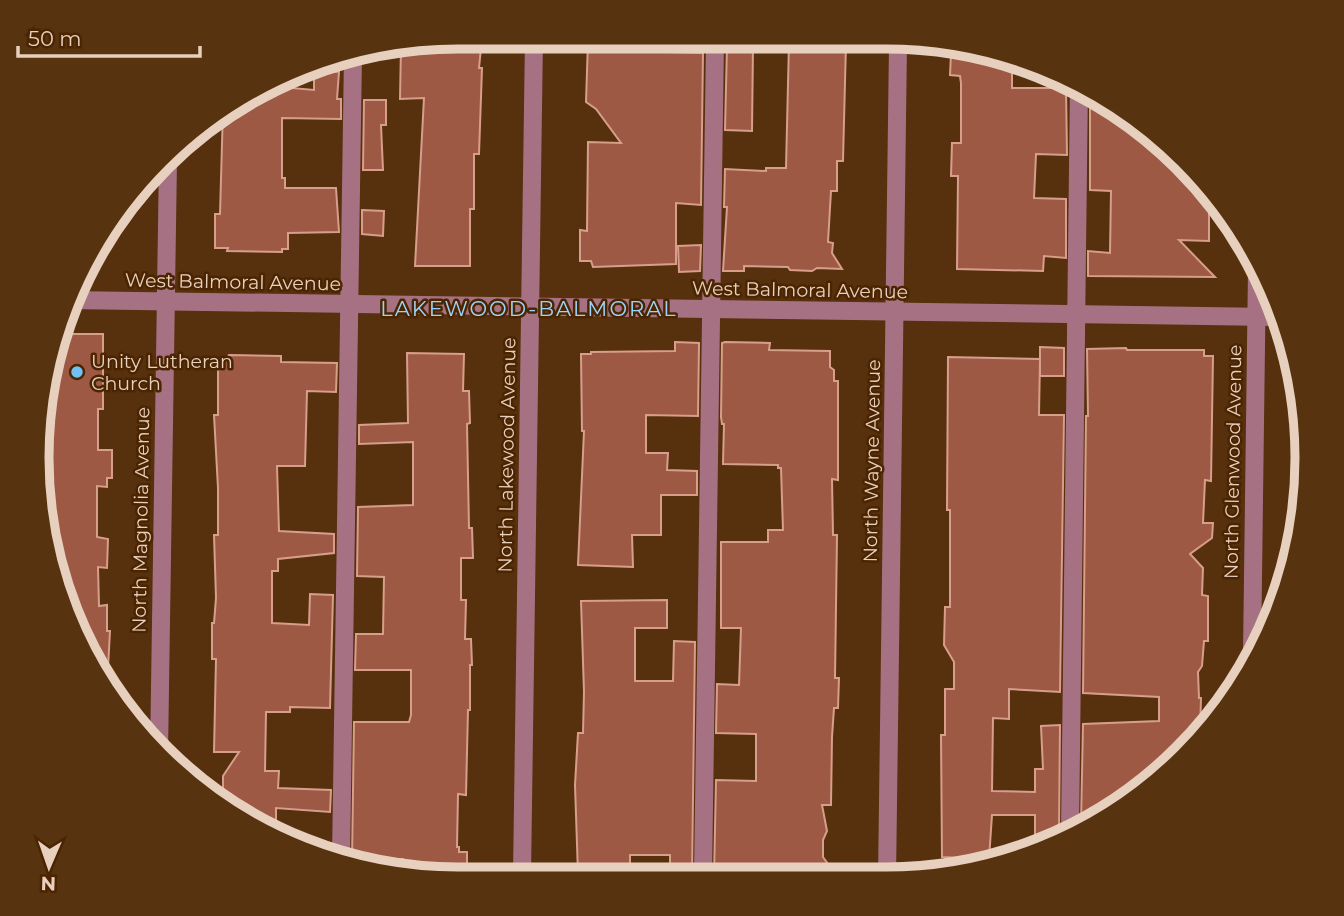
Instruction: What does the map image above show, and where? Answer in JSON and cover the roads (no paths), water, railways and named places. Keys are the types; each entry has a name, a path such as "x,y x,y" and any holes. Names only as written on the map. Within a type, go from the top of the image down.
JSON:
{"street":[{"name":"North Lakewood Avenue","path":"522,867 534,49"},
{"path":"703,867 715,49"},
{"name":"North Wayne Avenue","path":"887,867 898,49"},
{"path":"341,850 353,63"},
{"path":"1070,823 1079,97"},
{"name":"North Magnolia Avenue","path":"159,737 168,170"},
{"name":"North Glenwood Avenue","path":"1252,640 1257,285"},
{"name":"West Balmoral Avenue","path":"80,300 1270,317"}],"place":[{"name":"Unity Lutheran Church","path":"77,372"}],"district":[{"name":"LAKEWOOD-BALMORAL","path":"529,308"}]}
